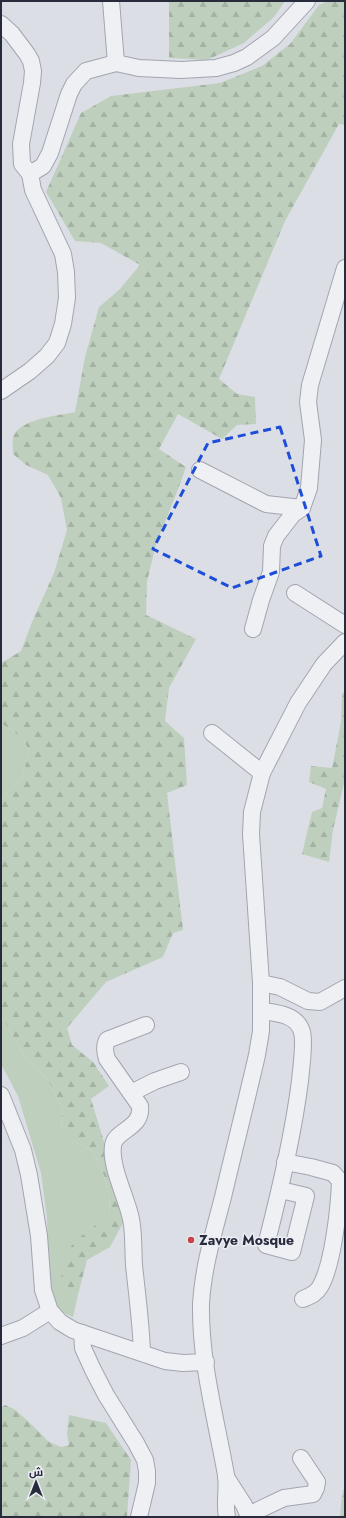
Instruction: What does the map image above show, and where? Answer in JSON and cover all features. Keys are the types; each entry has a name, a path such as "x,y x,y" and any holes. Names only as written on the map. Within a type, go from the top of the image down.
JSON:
{"street":[{"path":"111,1 116,63"},
{"path":"30,174 43,166 50,153 69,94 74,84 86,71 116,63 139,68 181,70 216,68 234,63 247,58 273,38 307,1"},
{"path":"1,24 12,34 31,61 33,71 32,83 21,144 22,164 30,174 33,190 63,254 66,272 67,298 64,324 57,342 47,356 30,371 1,391"},
{"path":"253,629 271,572 272,546 276,536 293,514 302,508 309,488 313,440 308,402 310,385 345,268"},
{"path":"200,470 266,504 302,508"},
{"path":"295,593 345,625"},
{"path":"227,1517 225,1508 226,1477 213,1413 202,1331 202,1303 206,1262 257,1055 261,1031 261,983 251,834 252,812 262,773 298,703 324,664 345,642"},
{"path":"212,733 262,773"},
{"path":"261,983 280,987 308,1001 320,1002 345,988"},
{"path":"262,1011 285,1015 296,1021 302,1032 302,1063 297,1103 281,1190"},
{"path":"142,1352 141,1318 134,1263 131,1218 116,1169 112,1145 116,1139 138,1118 141,1112 140,1106 107,1059 105,1044 107,1040 146,1025"},
{"path":"131,1093 156,1081 181,1072"},
{"path":"1,1095 5,1114 23,1150 29,1175 39,1236 43,1290 50,1311 60,1322 82,1333 165,1361 183,1364 206,1362"},
{"path":"285,1162 333,1173 340,1181 339,1200 327,1270 321,1287 315,1294 303,1299"},
{"path":"1,1336 23,1328 50,1311"},
{"path":"82,1333 83,1348 93,1370 106,1395 145,1460 147,1483 139,1517"},
{"path":"226,1477 244,1505 249,1516 284,1498 313,1494 317,1482 301,1458"}],"highlighted area":[{"path":"280,427 321,556 232,588 153,549 208,443"}],"green space":[{"path":"169,1 285,1 274,17 244,43 207,60 169,58"},
{"path":"328,1 345,1 345,125 339,124 285,221 219,379 237,394 255,397 256,424 237,425 222,439 178,414 159,449 186,467 156,544 147,582 146,615 196,639 169,688 165,721 184,738 187,785 167,793 183,930 173,933 163,957 106,982 67,1028 72,1045 93,1062 109,1086 91,1099 114,1175 123,1223 110,1247 87,1260 78,1295 67,1289 62,1278 61,1271 63,1261 66,1253 79,1238 109,1215 110,1196 104,1175 93,1152 72,1140 61,1127 63,1109 48,1080 23,1054 1,1015 1,860 3,858 1,856 1,800 22,777 29,753 24,739 1,723 1,663 21,651 54,573 67,530 61,498 48,475 26,465 13,454 13,438 17,431 31,422 75,412 85,357 99,307 119,290 140,265 101,243 75,241 46,192 81,113 111,96 220,83 262,66 290,44 319,5"},
{"path":"345,691 345,779 333,830 329,862 302,854 312,812 322,808 326,789 309,782 311,766 332,768 341,722 342,694"},
{"path":"1,723 24,739 29,753 22,777 1,800"},
{"path":"1,1015 23,1054 48,1080 63,1109 61,1127 72,1140 93,1152 104,1175 110,1196 109,1215 93,1229 61,1272 67,1289 78,1295 73,1317 61,1312 50,1297 47,1218 41,1173 18,1096 1,1064"},
{"path":"5,1405 14,1409 49,1442 61,1447 69,1445 67,1434 69,1415 106,1423 131,1460 127,1517 1,1517 1,1408"},
{"path":"345,1485 345,1517 340,1517 342,1495"}],"place":[{"name":"Zavye Mosque","path":"191,1240"}]}
